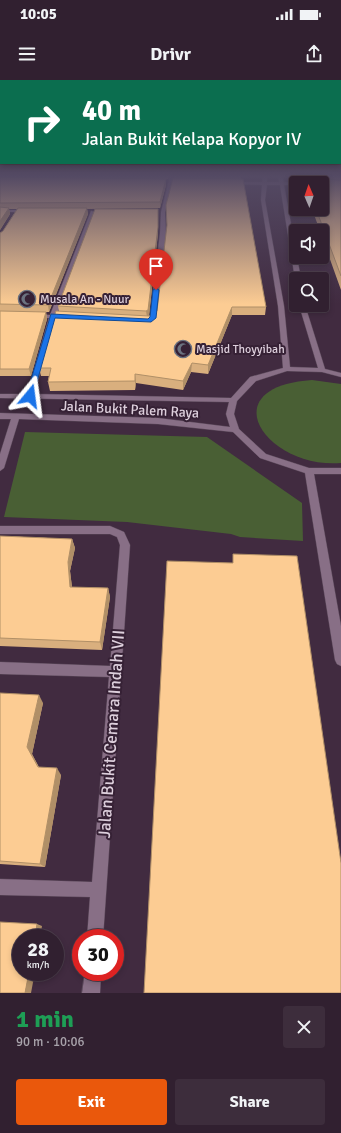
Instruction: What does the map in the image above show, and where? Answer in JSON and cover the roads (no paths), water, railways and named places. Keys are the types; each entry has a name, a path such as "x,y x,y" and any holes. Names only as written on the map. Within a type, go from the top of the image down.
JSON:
{"street":[{"path":"30,396 53,316 90,219"},
{"path":"140,321 149,321 153,318 163,233 163,219"},
{"path":"266,219 281,306 287,369"},
{"path":"288,219 297,272"},
{"path":"304,312 322,370"},
{"path":"23,316 76,317"},
{"path":"341,375 322,370 287,369 252,379 233,400 230,414 235,430 263,456 309,471 341,471"},
{"name":"Jalan Bukit Palem Raya","path":"0,396 233,400"},
{"name":"Jalan Bukit Palem Raya","path":"0,416 158,421 235,430"},
{"path":"0,468 16,416"},
{"path":"309,471 341,660"},
{"name":"Jalan Bukit Cemara Indah VII","path":"0,530 110,530 118,532 122,536 125,544 96,929"},
{"path":"0,668 115,672"},
{"path":"0,887 99,890"},
{"path":"91,993 92,981"}],"place":[{"name":"Musala An - Nuur","path":"27,299"},
{"name":"Masjid Thoyyibah","path":"183,349"}]}
